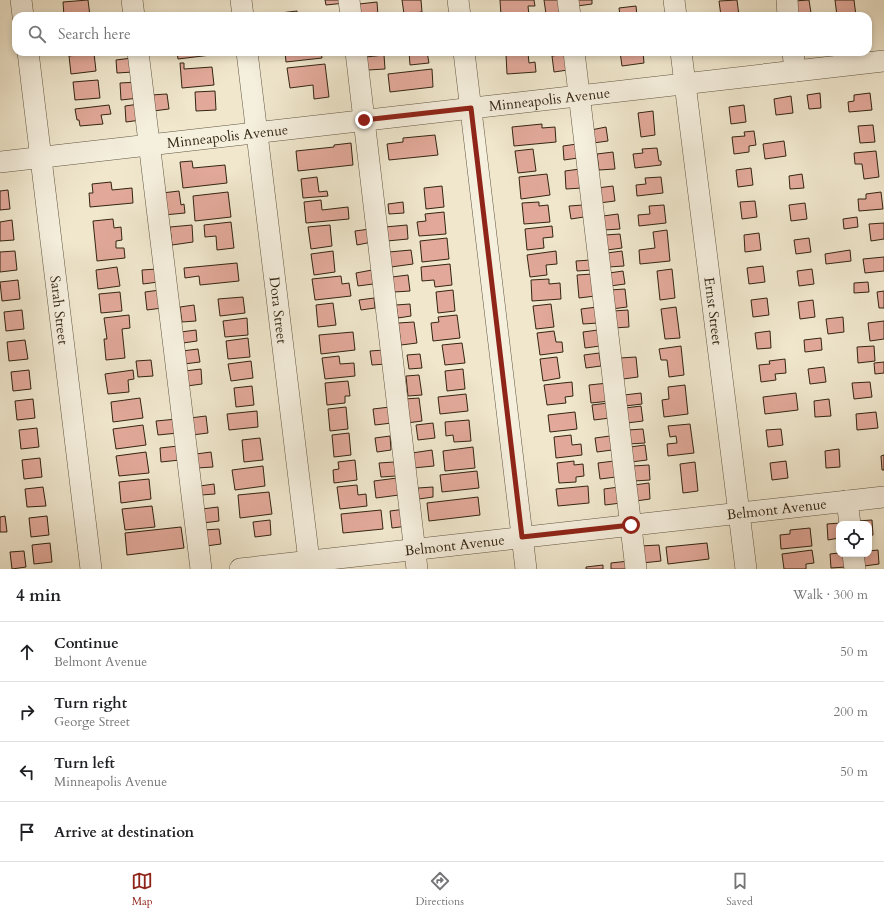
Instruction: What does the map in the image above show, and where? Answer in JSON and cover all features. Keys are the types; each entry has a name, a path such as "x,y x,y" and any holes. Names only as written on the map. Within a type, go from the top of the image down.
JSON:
{"street":[{"path":"21,0 22,12"},
{"path":"132,0 134,12"},
{"path":"241,0 242,12"},
{"path":"349,0 350,12"},
{"path":"458,0 460,12"},
{"path":"568,0 570,12"},
{"path":"674,0 676,12"},
{"path":"786,0 788,12"},
{"name":"Sarah Street","path":"29,56 91,569"},
{"path":"138,56 201,569"},
{"name":"Dora Street","path":"247,56 309,565"},
{"path":"356,56 416,559"},
{"path":"464,56 526,569"},
{"path":"574,56 636,569"},
{"name":"Ernst Street","path":"681,56 746,569"},
{"name":"Minneapolis Avenue","path":"0,162 684,84 794,62 884,61"},
{"name":"Belmont Avenue","path":"240,569 416,559 522,537 884,497"},
{"path":"847,501 850,521"},
{"path":"853,557 855,569"}],"building":[{"path":"88,0 90,12 64,12 63,2"},
{"path":"325,0 344,0 345,3 326,5"},
{"path":"402,0 421,0 422,12 404,12"},
{"path":"500,0 534,0 535,6 528,6 529,12 501,12"},
{"path":"544,0 560,0 561,12 546,12"},
{"path":"576,0 592,0 592,4 577,6"},
{"path":"737,0 738,12 720,12 719,1"},
{"path":"809,0 811,12 796,12 794,1"},
{"path":"835,0 854,0 856,12 836,12"},
{"path":"377,2 378,12 360,12 359,4"},
{"path":"636,6 637,12 620,12 619,8"},
{"path":"69,56 94,56 96,71 71,74"},
{"path":"178,56 203,56 178,59"},
{"path":"285,56 322,56 322,58 286,62"},
{"path":"384,56 385,69 368,70 366,57"},
{"path":"409,56 428,56 429,63 410,65"},
{"path":"506,56 528,56 529,63 535,62 536,72 507,74"},
{"path":"552,56 567,56 568,70 554,72"},
{"path":"621,56 643,56 644,63 622,66"},
{"path":"132,58 133,72 117,73 116,60"},
{"path":"180,63 184,63 184,69 212,67 214,85 182,88"},
{"path":"325,64 329,97 314,99 313,85 290,88 287,68"},
{"path":"432,69 433,87 390,92 388,74"},
{"path":"98,80 100,98 75,100 73,82"},
{"path":"138,82 139,98 121,100 120,83"},
{"path":"215,91 216,110 196,111 195,92"},
{"path":"820,93 821,108 809,109 807,95"},
{"path":"870,93 872,110 849,112 848,102 854,101 854,95"},
{"path":"167,94 169,109 153,111 151,95"},
{"path":"791,96 793,113 776,115 774,99"},
{"path":"139,104 141,120 126,122 125,106"},
{"path":"109,105 111,114 101,115 103,124 80,126 75,109"},
{"path":"744,105 746,122 731,124 729,107"},
{"path":"653,111 655,135 641,137 638,113"},
{"path":"542,124 542,128 555,127 556,142 514,146 512,127"},
{"path":"873,125 875,142 860,143 858,126"},
{"path":"606,127 608,141 593,143 591,130"},
{"path":"754,131 756,145 749,146 749,152 734,154 732,137 745,136 744,132"},
{"path":"435,135 438,155 389,160 387,144 403,142 403,138"},
{"path":"784,141 786,156 765,159 763,144"},
{"path":"351,143 353,165 298,171 296,151 334,147 334,145"},
{"path":"577,144 578,158 564,160 563,146"},
{"path":"657,148 661,165 635,168 633,154 643,153 642,149"},
{"path":"533,149 536,171 518,173 515,151"},
{"path":"876,151 879,177 864,179 862,164 855,164 854,153"},
{"path":"613,152 615,169 599,170 597,154"},
{"path":"192,161 193,168 225,165 227,183 183,188 180,162"},
{"path":"751,168 753,185 738,187 736,170"},
{"path":"580,169 582,188 566,189 565,171"},
{"path":"547,174 550,195 521,199 519,177"},
{"path":"802,174 804,188 790,189 789,176"},
{"path":"317,177 319,192 327,191 328,196 303,198 301,179"},
{"path":"661,177 663,193 637,196 636,185 646,184 645,178"},
{"path":"111,182 112,190 132,188 133,203 90,207 89,193 93,193 92,184"},
{"path":"442,186 444,207 426,209 424,188"},
{"path":"613,186 615,201 599,203 597,188"},
{"path":"8,190 10,209 0,210 0,191"},
{"path":"179,191 181,205 184,204 185,213 164,215 162,193"},
{"path":"228,192 231,217 195,221 193,196"},
{"path":"881,192 883,209 859,211 858,199 866,199 866,194"},
{"path":"321,200 322,210 348,207 349,219 306,223 304,202"},
{"path":"755,201 757,217 742,219 740,202"},
{"path":"403,202 404,213 389,214 388,204"},
{"path":"539,202 539,206 548,205 550,222 524,224 522,203"},
{"path":"805,203 807,219 791,221 789,205"},
{"path":"583,205 584,217 571,219 569,206"},
{"path":"664,205 666,223 639,226 638,215 650,214 649,206"},
{"path":"444,212 446,234 419,236 417,222 426,221 425,214"},
{"path":"618,214 620,229 604,230 603,216"},
{"path":"857,217 858,227 844,229 843,219"},
{"path":"113,219 114,228 121,227 122,240 116,241 116,248 124,248 125,258 97,261 93,221"},
{"path":"12,220 14,240 0,241 0,222"},
{"path":"231,222 234,248 217,250 216,236 205,237 204,225"},
{"path":"884,223 884,239 871,241 869,224"},
{"path":"192,225 193,242 172,245 170,227"},
{"path":"330,225 332,246 311,249 308,227"},
{"path":"407,225 408,239 387,241 385,227"},
{"path":"552,226 553,237 543,238 544,248 527,250 525,229"},
{"path":"370,229 372,242 357,245 355,231"},
{"path":"667,230 670,261 640,264 639,250 655,248 653,232"},
{"path":"759,233 761,250 745,252 744,235"},
{"path":"620,234 622,248 607,250 605,235"},
{"path":"447,238 449,259 422,262 420,241"},
{"path":"809,238 811,252 796,254 794,240"},
{"path":"411,250 413,264 391,267 389,252"},
{"path":"850,250 851,261 826,264 825,254"},
{"path":"15,251 17,270 0,272 0,252"},
{"path":"333,251 335,272 314,275 311,254"},
{"path":"556,251 557,264 546,265 547,275 530,277 527,255"},
{"path":"622,251 624,266 608,267 607,253"},
{"path":"884,257 884,271 865,273 863,259"},
{"path":"591,260 592,270 577,271 576,261"},
{"path":"237,263 239,281 200,285 199,276 185,278 184,268"},
{"path":"450,264 452,285 435,287 434,280 422,281 421,267"},
{"path":"763,266 765,282 749,284 747,268"},
{"path":"117,267 120,286 98,289 96,270"},
{"path":"157,269 158,282 143,284 142,270"},
{"path":"672,269 675,298 660,300 657,271"},
{"path":"812,269 814,284 799,286 797,271"},
{"path":"372,270 373,284 358,286 356,273"},
{"path":"623,271 625,284 610,286 609,273"},
{"path":"593,274 595,296 579,298 577,275"},
{"path":"408,275 410,291 394,292 392,277"},
{"path":"341,276 342,284 349,283 351,296 315,300 312,279"},
{"path":"549,279 549,284 560,283 561,299 532,301 531,280"},
{"path":"18,280 20,299 2,301 0,282"},
{"path":"868,282 869,292 854,293 854,283"},
{"path":"625,289 627,307 612,309 610,290"},
{"path":"160,290 162,308 147,310 145,292"},
{"path":"453,290 455,311 438,313 436,292"},
{"path":"884,291 884,308 879,308 877,292"},
{"path":"120,292 122,311 101,313 99,294"},
{"path":"243,297 245,313 220,316 218,299"},
{"path":"374,298 375,308 361,310 359,300"},
{"path":"767,298 769,315 753,317 751,300"},
{"path":"813,300 815,317 800,319 798,302"},
{"path":"333,303 336,325 318,327 316,305"},
{"path":"410,304 411,316 398,318 396,305"},
{"path":"551,304 554,327 536,329 533,306"},
{"path":"194,305 196,321 182,322 180,307"},
{"path":"597,307 598,323 583,324 581,309"},
{"path":"676,307 680,338 665,339 661,309"},
{"path":"22,310 24,329 6,331 4,312"},
{"path":"628,310 629,327 614,328 613,311"},
{"path":"129,315 130,328 122,329 125,358 106,360 104,339 107,339 104,318"},
{"path":"457,315 460,338 433,341 431,323 439,322 438,317"},
{"path":"843,317 844,332 828,334 826,319"},
{"path":"247,318 248,335 225,337 223,321"},
{"path":"884,321 884,339 870,341 868,323"},
{"path":"414,322 417,343 401,345 398,323"},
{"path":"196,330 197,341 183,343 181,332"},
{"path":"598,330 600,346 585,348 583,332"},
{"path":"554,331 556,342 562,342 563,352 540,355 537,333"},
{"path":"770,331 771,348 757,349 755,333"},
{"path":"353,332 355,350 321,354 319,335"},
{"path":"248,338 250,357 228,359 226,341"},
{"path":"821,338 822,350 805,352 804,340"},
{"path":"25,340 28,359 9,361 7,342"},
{"path":"462,343 465,363 445,365 442,345"},
{"path":"681,346 684,375 669,377 667,360 661,360 659,349"},
{"path":"874,346 875,361 858,363 857,347"},
{"path":"198,349 200,362 184,364 182,351"},
{"path":"384,350 386,364 372,365 370,351"},
{"path":"599,353 601,366 586,368 584,355"},
{"path":"420,354 422,368 409,369 407,355"},
{"path":"339,356 340,364 354,363 355,376 325,379 322,358"},
{"path":"557,357 560,378 543,381 540,359"},
{"path":"636,357 638,377 623,379 620,358"},
{"path":"785,359 786,373 775,374 776,380 761,382 759,365 770,364 769,361"},
{"path":"151,360 153,376 138,377 136,361"},
{"path":"251,361 253,378 231,381 228,364"},
{"path":"884,362 884,373 875,374 874,363"},
{"path":"824,367 826,382 810,384 808,369"},
{"path":"201,369 202,384 187,386 185,371"},
{"path":"463,369 465,389 447,391 445,371"},
{"path":"29,370 31,389 13,391 11,372"},
{"path":"133,370 134,379 128,380 129,392 108,394 105,374"},
{"path":"419,375 422,395 408,396 406,376"},
{"path":"348,381 350,396 345,396 345,403 327,405 325,383"},
{"path":"572,382 573,396 565,397 566,403 547,405 544,385"},
{"path":"870,382 872,397 854,399 852,383"},
{"path":"608,383 610,401 591,403 589,385"},
{"path":"685,385 688,414 664,417 662,400 669,399 668,387"},
{"path":"252,386 254,405 236,407 234,388"},
{"path":"641,393 642,404 625,406 624,395"},
{"path":"796,393 798,410 765,414 763,397"},
{"path":"466,394 468,411 440,414 438,397"},
{"path":"140,398 143,418 113,422 111,402"},
{"path":"419,398 422,421 407,423 405,399"},
{"path":"33,399 35,418 17,420 15,401"},
{"path":"829,399 831,416 815,417 814,401"},
{"path":"608,403 610,418 594,420 592,405"},
{"path":"641,406 643,421 627,423 625,408"},
{"path":"346,407 348,429 330,431 328,409"},
{"path":"390,407 392,423 375,425 373,409"},
{"path":"257,411 258,427 229,430 227,414"},
{"path":"575,412 577,429 550,432 548,415"},
{"path":"876,412 878,428 857,430 856,414"},
{"path":"206,416 208,433 192,435 190,418"},
{"path":"177,419 178,433 158,435 156,421"},
{"path":"469,420 471,441 454,442 453,435 446,436 445,422"},
{"path":"433,423 435,438 418,440 416,425"},
{"path":"690,424 694,453 668,456 667,444 677,443 676,436 670,437 668,426"},
{"path":"143,425 146,445 116,449 113,429"},
{"path":"37,428 39,447 21,449 19,430"},
{"path":"643,429 645,443 629,444 628,430"},
{"path":"781,429 783,445 768,447 766,430"},
{"path":"349,433 351,455 334,457 332,435"},
{"path":"571,435 572,445 581,444 582,455 556,458 554,437"},
{"path":"390,436 391,450 377,452 375,438"},
{"path":"610,436 612,450 597,452 595,438"},
{"path":"260,438 263,460 244,462 242,440"},
{"path":"645,445 647,460 631,462 630,447"},
{"path":"178,446 180,460 161,462 160,448"},
{"path":"473,447 475,468 445,471 443,451"},
{"path":"839,449 840,467 826,468 825,451"},
{"path":"432,450 434,466 413,468 412,453"},
{"path":"146,452 149,473 119,476 116,456"},
{"path":"211,452 213,467 197,468 196,454"},
{"path":"884,455 884,470 882,470 881,456"},
{"path":"40,458 42,477 24,479 22,460"},
{"path":"355,460 357,480 334,483 333,470 339,469 338,462"},
{"path":"574,461 574,465 583,464 584,476 576,477 576,482 559,483 557,463"},
{"path":"614,461 616,477 600,479 598,463"},
{"path":"786,461 788,478 772,480 770,463"},
{"path":"394,462 396,476 381,477 379,463"},
{"path":"695,462 698,491 683,493 680,464"},
{"path":"649,465 650,480 634,481 633,466"},
{"path":"263,466 265,486 235,490 232,470"},
{"path":"477,471 479,488 442,492 440,475"},
{"path":"397,478 399,495 376,498 374,481"},
{"path":"149,479 151,499 121,503 119,482"},
{"path":"649,483 650,499 636,501 634,485"},
{"path":"214,484 215,494 201,495 200,486"},
{"path":"357,485 358,495 366,494 367,506 340,509 337,487"},
{"path":"588,486 589,503 558,506 556,489"},
{"path":"43,487 46,506 27,507 25,489"},
{"path":"433,487 433,497 419,499 418,488"},
{"path":"619,487 621,503 605,505 604,489"},
{"path":"269,492 272,514 240,518 238,495"},
{"path":"478,497 480,515 429,521 427,503"},
{"path":"152,506 155,527 125,530 122,509"},
{"path":"218,507 219,521 203,523 202,509"},
{"path":"406,509 408,526 392,528 390,511"},
{"path":"381,510 383,529 343,533 341,514"},
{"path":"5,516 7,532 0,532 0,517"},
{"path":"47,516 49,535 31,537 29,518"},
{"path":"270,520 271,535 255,537 253,522"},
{"path":"872,520 873,535 872,521 858,521"},
{"path":"836,523 836,539 828,540 827,524"},
{"path":"181,527 184,548 127,555 125,533"},
{"path":"810,528 812,546 781,549 780,535 790,534 790,530"},
{"path":"219,529 221,544 206,546 204,530"},
{"path":"50,543 52,562 34,564 32,545"},
{"path":"707,543 709,559 668,564 666,547"},
{"path":"659,545 661,561 642,563 640,546"},
{"path":"812,550 814,563 806,564 806,569 784,569 782,554"},
{"path":"878,550 879,564 864,566 863,557 872,557 872,551"},
{"path":"24,551 26,567 12,569 10,552"},
{"path":"836,553 836,557 845,557 846,567 831,568 830,554"},
{"path":"629,561 629,569 611,569 611,563"},
{"path":"603,565 603,569 586,569 586,567"}],"route":[{"path":"364,120 471,108 522,537 631,525"}]}
